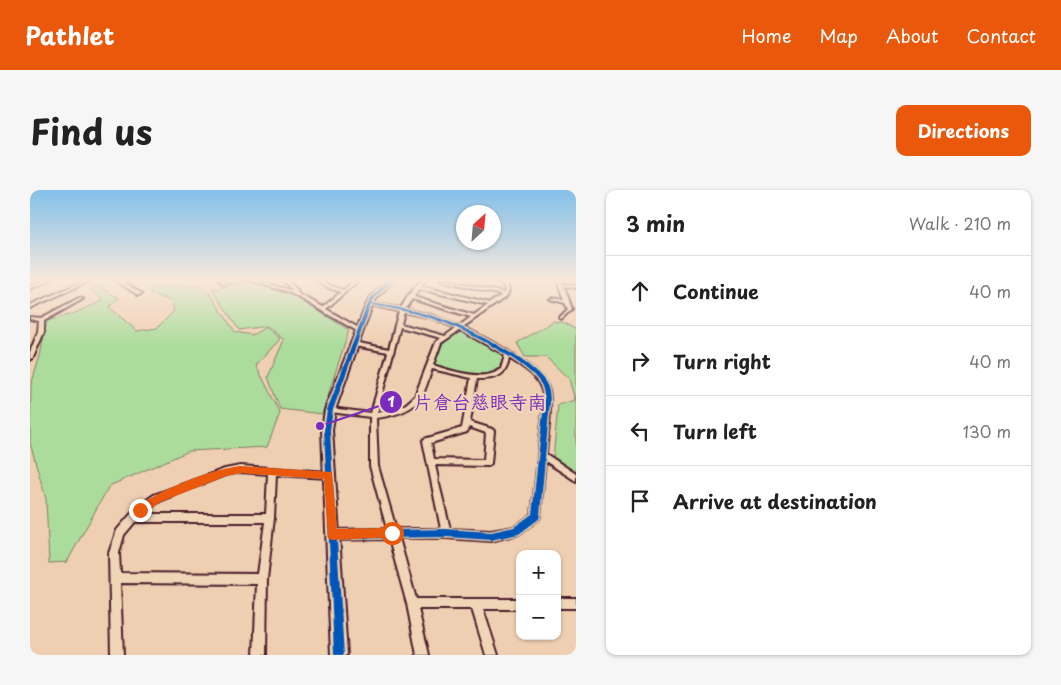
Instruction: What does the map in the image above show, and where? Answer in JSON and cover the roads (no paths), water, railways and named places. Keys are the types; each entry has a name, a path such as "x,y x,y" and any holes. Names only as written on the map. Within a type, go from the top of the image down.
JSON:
{"street":[{"path":"32,302 37,303"},
{"path":"30,307 40,302"},
{"path":"30,318 42,320 76,302"},
{"path":"311,302 359,330"},
{"path":"324,309 332,302"},
{"path":"407,302 397,325 372,416 374,466 412,604 423,655"},
{"path":"426,302 474,316"},
{"path":"482,302 492,305"},
{"path":"330,410 372,416 388,415 412,404 418,397 435,349 444,337 496,302"},
{"path":"568,302 570,309 576,312"},
{"path":"332,534 446,533 491,536 516,531 527,525 536,516 547,402 545,386 530,369 458,327 440,319 370,304 330,410 327,430 328,475 339,655"},
{"path":"561,318 570,309"},
{"path":"30,358 41,332 42,320"},
{"path":"397,325 444,337"},
{"path":"354,344 390,351"},
{"path":"429,366 474,376 491,376 502,371 507,355"},
{"path":"446,533 427,442 465,430 474,376"},
{"path":"431,462 487,462 490,431 466,423"},
{"path":"542,456 576,478"},
{"path":"117,655 114,553 125,526 133,518 157,498 211,476 240,470 328,475"},
{"path":"260,655 262,578 270,518 272,472"},
{"path":"133,518 270,518"},
{"path":"115,578 262,578"},
{"path":"561,603 576,603"},
{"path":"412,604 516,604"},
{"path":"476,605 492,655"}],"place":[{"name":"片倉台慈眼寺南","path":"320,426"}]}
